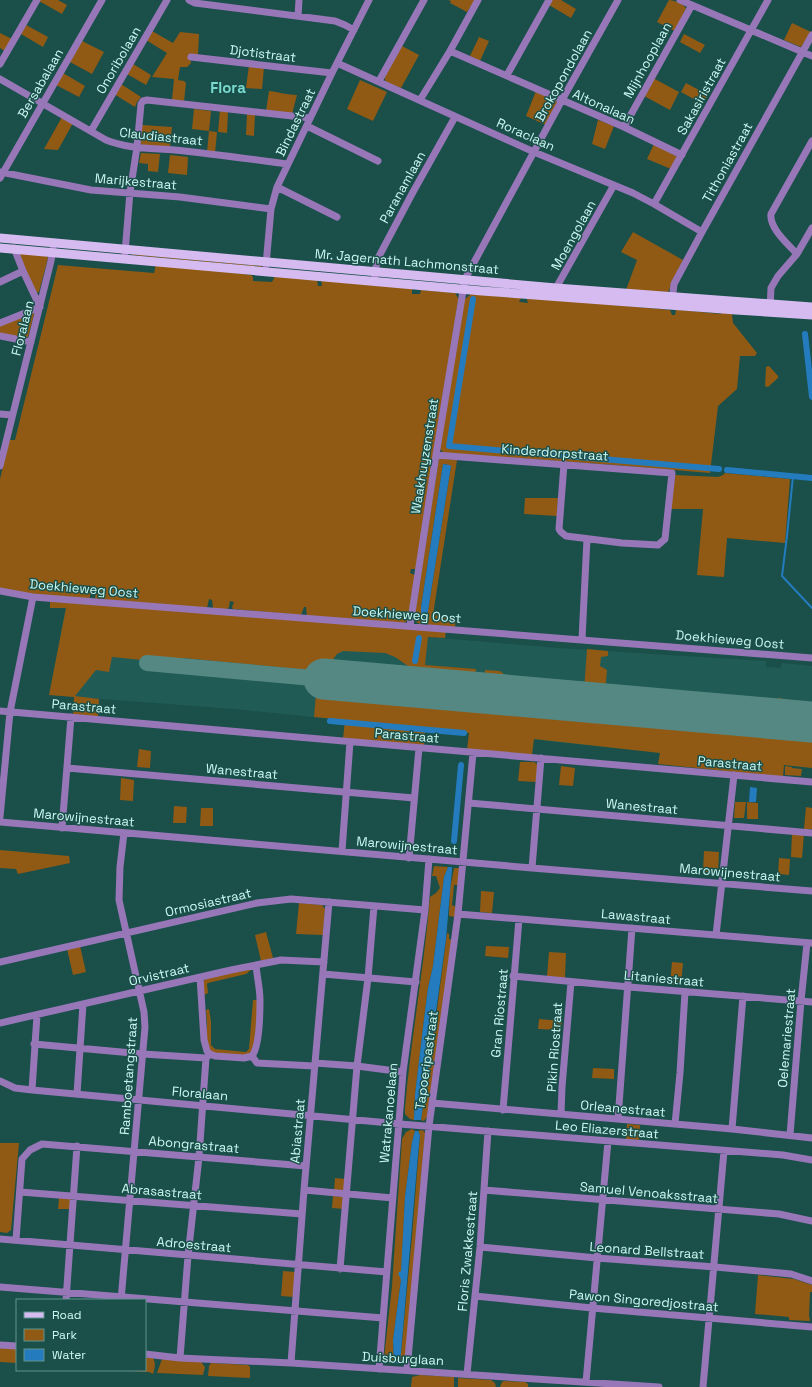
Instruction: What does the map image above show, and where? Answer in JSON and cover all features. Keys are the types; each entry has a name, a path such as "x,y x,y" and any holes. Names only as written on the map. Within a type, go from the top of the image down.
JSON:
{"main road":[{"name":"Mr. Jagernath Lachmonstraat","path":"0,238 465,279 556,292"},
{"name":"Mr. Jagernath Lachmonstraat","path":"0,248 14,248 463,289 556,292 770,308 812,315"},
{"name":"Mr. Jagernath Lachmonstraat","path":"770,308 812,307"}],"street":[{"path":"0,64 37,0"},
{"name":"Bersabalaan","path":"1,174 102,0"},
{"name":"Onoribolaan","path":"90,131 167,0"},
{"path":"189,0 195,3 234,9 335,21 354,30"},
{"path":"234,9 235,0"},
{"path":"298,16 299,0"},
{"name":"Bindastraat","path":"265,272 271,209 277,187 369,0"},
{"path":"379,81 424,0"},
{"path":"420,100 450,51 478,0"},
{"path":"507,75 549,0"},
{"name":"Brokopondolaan","path":"463,289 465,279 618,0"},
{"path":"680,0 694,4 812,56"},
{"name":"Sakasiristraat","path":"654,204 768,0"},
{"name":"Mijnhooplaan","path":"624,127 694,4"},
{"name":"Tithoniastraat","path":"672,301 674,284 812,35"},
{"name":"Altonalaan","path":"450,51 624,127 682,155"},
{"name":"Djotistraat","path":"191,57 332,73"},
{"name":"Roraclaan","path":"337,63 455,117 654,204 702,232"},
{"name":"Claudiastraat","path":"0,79 114,144 213,154 288,164"},
{"path":"124,259 130,192 137,147 141,104 145,100 310,118"},
{"name":"Paranamlaan","path":"374,282 377,260 455,117"},
{"path":"306,126 378,161"},
{"path":"797,254 773,227 771,214 812,141"},
{"name":"Marijkestraat","path":"1,174 91,190 180,197 271,209"},
{"name":"Moengolaan","path":"556,292 614,186"},
{"path":"277,187 337,217"},
{"path":"770,308 771,288 778,276 797,254 812,228"},
{"name":"Floralaan","path":"0,466 40,306 54,242"},
{"path":"0,324 40,306 23,272 14,248"},
{"path":"0,282 23,272"},
{"name":"Waakhuyzenstraat","path":"410,626 463,289"},
{"path":"0,336 31,342"},
{"path":"0,414 12,415"},
{"name":"Kinderdorpstraat","path":"436,455 672,473 665,539 663,543 658,545 587,539"},
{"path":"564,464 558,529 566,536 587,539 582,639"},
{"name":"Doekhieweg Oost","path":"0,591 33,597 812,658"},
{"path":"0,817 10,712 33,597"},
{"name":"Parastraat","path":"0,711 812,782"},
{"path":"62,828 71,717"},
{"path":"342,851 350,742"},
{"path":"409,858 419,748"},
{"name":"Tapoeripastraat","path":"407,1370 429,1126 458,914 473,753"},
{"path":"532,868 541,758"},
{"name":"Wanestraat","path":"67,768 414,798"},
{"path":"716,935 734,775"},
{"name":"Wanestraat","path":"469,803 812,833"},
{"name":"Marowijnestraat","path":"0,822 409,858 812,890"},
{"name":"Ramboetangstraat","path":"121,1298 140,1099 145,1027 140,991 118,900 124,833"},
{"name":"Watrakanoelaan","path":"380,1369 403,1072 425,910 429,859"},
{"name":"Ormosiastraat","path":"0,962 256,903 291,899 425,910"},
{"name":"Abiastraat","path":"291,1363 310,1116 329,902"},
{"path":"340,1268 356,1066 368,978 374,906"},
{"name":"Lawastraat","path":"458,914 810,943"},
{"name":"Gran Riostraat","path":"503,1110 513,976 519,919"},
{"path":"618,1119 632,928"},
{"name":"Oelemariestraat","path":"790,1134 801,1001 810,943"},
{"name":"Orvistraat","path":"0,1023 281,960 324,962"},
{"path":"34,1044 143,1054 244,1058 252,1056 256,1049 258,1040 260,999 256,965"},
{"path":"323,974 416,982"},
{"name":"Litaniestraat","path":"513,976 812,1002"},
{"path":"180,1358 188,1256 208,1056 204,1040 200,977"},
{"name":"Pikin Riostraat","path":"561,1114 571,982"},
{"path":"675,1124 685,992"},
{"path":"732,1129 743,996"},
{"path":"77,1094 83,1004"},
{"path":"32,1090 37,1015"},
{"path":"252,1056 257,1063 356,1066 403,1072"},
{"name":"Floralaan","path":"0,1081 15,1088 32,1090 400,1124"},
{"name":"Orleanestraat","path":"432,1103 790,1134 812,1138"},
{"name":"Leo Eliazerstraat","path":"400,1124 788,1156 812,1160"},
{"name":"Floris Zwakkestraat","path":"467,1374 480,1247 488,1131"},
{"path":"586,1382 608,1141"},
{"name":"Abongrastraat","path":"16,1240 22,1159 30,1150 42,1144 306,1166"},
{"path":"66,1297 78,1146"},
{"path":"703,1387 724,1151"},
{"path":"304,1190 393,1198"},
{"name":"Samuel Venoaksstraat","path":"484,1190 779,1214 812,1221"},
{"name":"Abrasastraat","path":"20,1192 302,1214"},
{"name":"Adroestraat","path":"0,1239 387,1272"},
{"name":"Leonard Bellstraat","path":"480,1247 791,1274 812,1281"},
{"path":"0,1287 66,1297 137,1299"},
{"name":"Pawon Singoredjostraat","path":"474,1296 812,1327"},
{"path":"146,1300 383,1318"},
{"path":"0,1345 16,1346"},
{"name":"Duisburglaan","path":"146,1354 180,1358 407,1370 659,1387"}],"shaded area":[{"path":"66,606 558,648 766,661 766,667 781,668 782,663 812,666 812,768 235,709 49,695"}],"green space":[{"path":"58,0 67,5 62,14 39,1"},
{"path":"448,0 475,0 467,12 450,3 451,1"},
{"path":"551,0 561,0 576,9 571,18 549,5"},
{"path":"669,0 678,2 686,8 675,31 657,22"},
{"path":"792,23 811,32 801,47 784,40"},
{"path":"26,25 48,37 43,47 21,34"},
{"path":"152,31 173,43 180,32 199,34 198,55 189,54 191,63 187,67 180,67 178,80 186,83 184,101 172,100 174,79 152,77 167,53 146,40"},
{"path":"0,33 12,39 5,51 0,48"},
{"path":"684,34 705,45 700,53 680,42"},
{"path":"479,37 489,41 480,61 470,56"},
{"path":"82,41 104,52 92,74 70,62"},
{"path":"402,46 419,55 401,88 386,82 384,77"},
{"path":"133,64 151,75 146,85 127,74"},
{"path":"249,65 264,67 262,89 246,88"},
{"path":"63,73 85,86 79,97 56,85"},
{"path":"653,78 679,92 670,110 644,96"},
{"path":"360,80 387,92 373,121 347,109"},
{"path":"686,83 708,95 703,104 681,92"},
{"path":"121,84 141,97 135,107 114,94"},
{"path":"269,91 297,95 292,114 266,111"},
{"path":"536,91 558,102 546,125 526,116"},
{"path":"194,109 211,111 209,131 192,129"},
{"path":"220,110 228,112 227,133 218,132"},
{"path":"247,113 255,114 254,136 246,135"},
{"path":"62,117 73,123 58,150 44,149"},
{"path":"598,120 614,126 605,149 592,144"},
{"path":"142,125 172,127 170,147 142,145"},
{"path":"209,131 217,132 215,153 207,152"},
{"path":"654,144 677,157 671,169 647,159"},
{"path":"141,153 160,154 158,172 148,171 148,164 139,163"},
{"path":"170,155 188,157 187,175 168,173"},
{"path":"633,232 683,260 668,292 626,290 637,260 621,252"},
{"path":"20,253 47,256 48,258 39,292 36,293 19,255"},
{"path":"132,254 262,266 261,267"},
{"path":"156,264 251,275 253,277 253,281 272,282 275,276 317,280 318,286 322,286 321,279 412,288 412,294 420,294 421,290 455,293 458,301 433,461 428,462 427,464 431,463 430,468 432,468 417,569 411,569 410,573 415,575 408,620 404,623 307,616 306,607 304,607 301,615 233,609 232,607 234,602 230,601 229,607 226,610 213,608 212,600 209,599 207,608 96,599 96,590 92,590 89,599 0,592 0,479 9,440 15,440 58,265 154,273"},
{"path":"471,294 521,298 519,302 528,303 528,297 670,310 672,315 675,315 676,310 721,314 722,312 732,314 733,323 757,353 755,356 740,356 737,389 718,406 710,473 444,453 440,449 464,300"},
{"path":"35,311 28,337 21,338 0,333 0,325"},
{"path":"768,366 778,376 778,378 768,387 765,386 766,367"},
{"path":"439,458 457,460 433,615 456,617 455,627 420,624 414,619","holes":["443,464 451,466 427,617 425,618 421,615 421,607"]},
{"path":"725,473 790,479 785,543 727,538 724,577 697,575 703,509 671,509 675,475 718,477"},
{"path":"525,498 558,498 557,516 524,514"},
{"path":"50,601 446,631 445,638 428,637 425,665 476,669 474,683 424,677 395,657 385,653 343,651 337,654 334,658 329,670 318,671 183,658 182,664 112,657 109,672 96,670 75,696 99,699 98,718 73,715 74,697 49,695 66,608 50,608"},
{"path":"587,649 608,651 608,656 601,657 600,666 607,670 605,692 584,691"},
{"path":"485,670 500,671 511,680 513,686 484,683"},
{"path":"316,694 812,738 812,768 784,765 783,777 658,764 660,753 534,739 532,755 467,750 469,733 425,729 424,746 343,739 345,720 314,717"},
{"path":"778,698 798,701 797,710 777,708"},
{"path":"139,749 151,751 150,768 137,767"},
{"path":"520,762 534,762 537,764 537,782 518,781"},
{"path":"561,766 575,768 573,786 559,785"},
{"path":"785,766 802,769 801,776 785,775"},
{"path":"121,778 134,780 133,801 120,800"},
{"path":"735,802 746,802 744,818 734,818"},
{"path":"747,802 758,803 758,819 747,819"},
{"path":"174,806 187,807 186,823 173,823"},
{"path":"806,807 812,808 812,829 804,829"},
{"path":"201,808 213,808 213,826 200,826"},
{"path":"792,833 804,834 802,858 791,857"},
{"path":"0,850 69,856 70,863 18,874 16,869 0,868"},
{"path":"704,851 719,852 718,873 703,872"},
{"path":"779,858 790,859 789,875 778,874"},
{"path":"434,866 448,867 444,877 433,966 428,988 415,1095 414,1120 410,1119 405,1114 405,1108 430,897 440,888 436,876 432,876"},
{"path":"454,868 460,868 458,885 454,885 452,905 456,907 455,917 449,916 450,889"},
{"path":"481,891 494,892 492,913 480,912"},
{"path":"299,903 322,905 325,909 323,935 296,934"},
{"path":"266,932 273,958 261,961 255,935"},
{"path":"447,933 449,934 449,939 452,940 427,1117 424,1121 421,1120"},
{"path":"80,946 86,972 73,975 67,949"},
{"path":"486,946 509,947 508,958 485,956"},
{"path":"549,952 566,953 565,978 547,976"},
{"path":"672,962 683,963 681,985 670,984"},
{"path":"248,969 251,970 246,974 208,983 208,993 204,995 203,982 206,978"},
{"path":"253,1000 258,1000 256,1036 251,1053 244,1055 226,1055 211,1052 206,1041 206,1010 209,1009 211,1021 211,1045 215,1049 246,1052 249,1049"},
{"path":"539,1019 562,1021 561,1030 538,1029"},
{"path":"593,1068 614,1069 614,1079 592,1078"},
{"path":"627,1124 640,1125 639,1140 626,1139"},
{"path":"412,1129 415,1131 412,1142 405,1197 401,1280 393,1340 394,1363 391,1363 384,1358 392,1286 402,1139 406,1132"},
{"path":"418,1131 424,1131 425,1134 405,1364 400,1364 420,1135"},
{"path":"0,1143 19,1143 11,1230 7,1233 0,1232"},
{"path":"335,1178 346,1179 345,1191 334,1191"},
{"path":"333,1196 345,1197 344,1209 332,1208"},
{"path":"59,1198 71,1198 70,1209 58,1209"},
{"path":"283,1271 296,1272 294,1297 281,1296"},
{"path":"758,1275 794,1279 812,1285 812,1292 810,1292 810,1320 789,1320 789,1317 755,1314"},
{"path":"0,1348 16,1349 16,1363 0,1362"},
{"path":"146,1358 153,1358 155,1366 153,1374 149,1372 130,1371 146,1371"},
{"path":"162,1359 201,1362 205,1367 203,1375 157,1373"},
{"path":"211,1363 248,1365 250,1367 250,1378 208,1376 209,1366"},
{"path":"420,1375 454,1377 454,1387 411,1387 412,1377"},
{"path":"458,1378 491,1380 495,1383 496,1387 458,1387"},
{"path":"504,1381 525,1382 528,1384 528,1387 500,1387"}],"water":[{"path":"443,464 451,466 427,617 425,618 421,615 421,607"},
{"path":"750,787 757,788 756,802 749,802"},
{"path":"448,867 452,867 452,869 446,939 421,1120 414,1120 415,1095 428,988 433,966 444,877"},
{"path":"415,1131 418,1131 420,1135 400,1364 394,1363 393,1340 401,1280 398,1273 401,1271 405,1197 412,1142"}],"waterway":[{"path":"473,299 449,446 719,469"},
{"path":"805,334 812,397"},
{"path":"727,470 812,478"},
{"path":"793,476 782,576 812,608"},
{"path":"415,661 419,638"},
{"path":"330,721 464,733"},
{"path":"454,841 461,765"}],"taxiway":[{"path":"147,663 324,679"}],"runway":[{"path":"324,679 812,722"}],"district":[{"name":"Flora","path":"228,88"}]}
